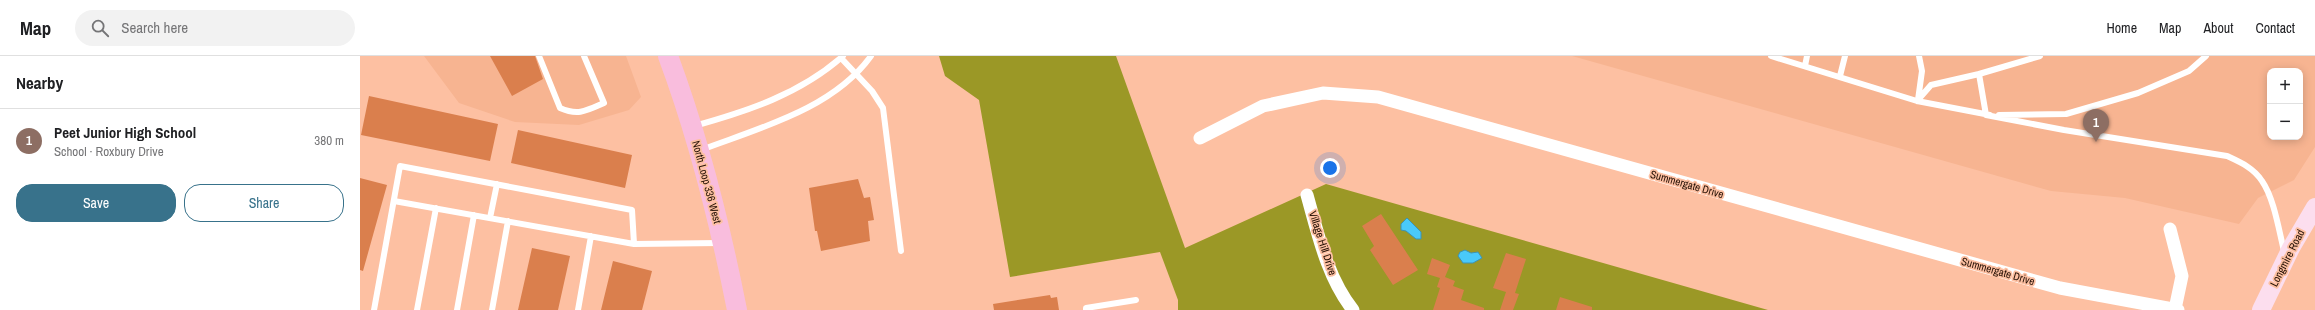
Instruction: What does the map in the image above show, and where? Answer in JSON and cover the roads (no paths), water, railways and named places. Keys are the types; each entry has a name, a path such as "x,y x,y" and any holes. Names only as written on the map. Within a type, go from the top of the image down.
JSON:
{"main road":[{"name":"North Loop 336 West","path":"668,56 692,127 724,243 737,310"},
{"name":"Longmire Road","path":"2261,310 2286,259 2315,207"}],"street":[{"name":"Summergate Drive","path":"1200,138 1263,106 1323,93 1378,97 2060,288 2177,310"},
{"name":"Village Hill Drive","path":"1307,195 1323,251 1332,272 1353,310"},
{"path":"2170,229 2182,276 2177,310"}],"lane":[{"path":"539,56 560,108 573,113 588,110 604,103 584,56"},
{"path":"699,151 804,109 837,89 856,73 871,56"},
{"path":"1771,56 1840,76 1879,91 1917,101 2064,130 2227,156 2249,167 2262,181 2272,207 2286,259"},
{"path":"1805,66 1807,56"},
{"path":"1840,76 1845,56"},
{"path":"1917,101 1922,71 1920,56"},
{"path":"1917,101 1931,85 1979,74 2040,56"},
{"path":"1986,115 2066,114 2138,93 2189,71 2206,56"},
{"path":"692,127 742,113 796,90 842,57 872,91 883,108 902,251"},
{"path":"1979,74 1986,115"},
{"path":"374,310 400,166 632,210 634,244"},
{"path":"490,218 497,184"},
{"path":"394,201 634,244 724,243"},
{"path":"417,310 436,208"},
{"path":"457,310 474,215"},
{"path":"492,310 508,221"},
{"path":"578,310 591,236"},
{"path":"1086,310 1086,308 1136,300"}],"water":[{"path":"1407,218 1421,232 1421,239 1416,239 1406,231 1401,230 1401,224"},
{"path":"1465,250 1471,253 1478,252 1482,258 1473,263 1463,263 1458,256 1460,252"}],"place":[{"name":"Peet Junior High School","path":"2096,142"}]}
